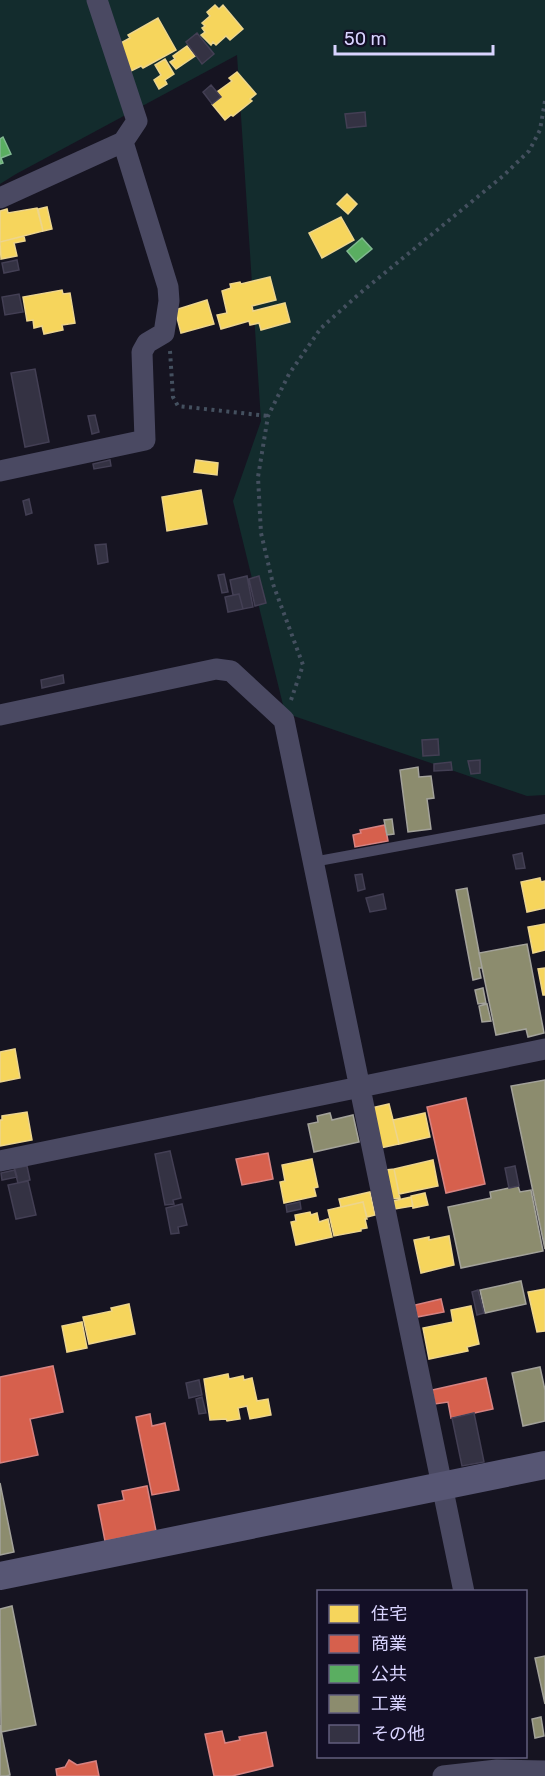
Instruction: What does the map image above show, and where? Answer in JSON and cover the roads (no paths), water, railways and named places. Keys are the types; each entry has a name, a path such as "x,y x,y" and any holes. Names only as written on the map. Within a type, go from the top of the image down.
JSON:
{"street":[{"path":"0,198 123,142 137,121 97,0"},
{"path":"0,471 145,440 142,352 147,343 164,333 169,301 168,287 123,142"},
{"path":"0,715 216,669 231,671 284,720 464,1590"},
{"path":"0,1161 545,1048"},
{"path":"0,1576 545,1465"},
{"path":"443,1776 496,1763 545,1771"}],"lane":[{"path":"313,862 545,819"}]}
